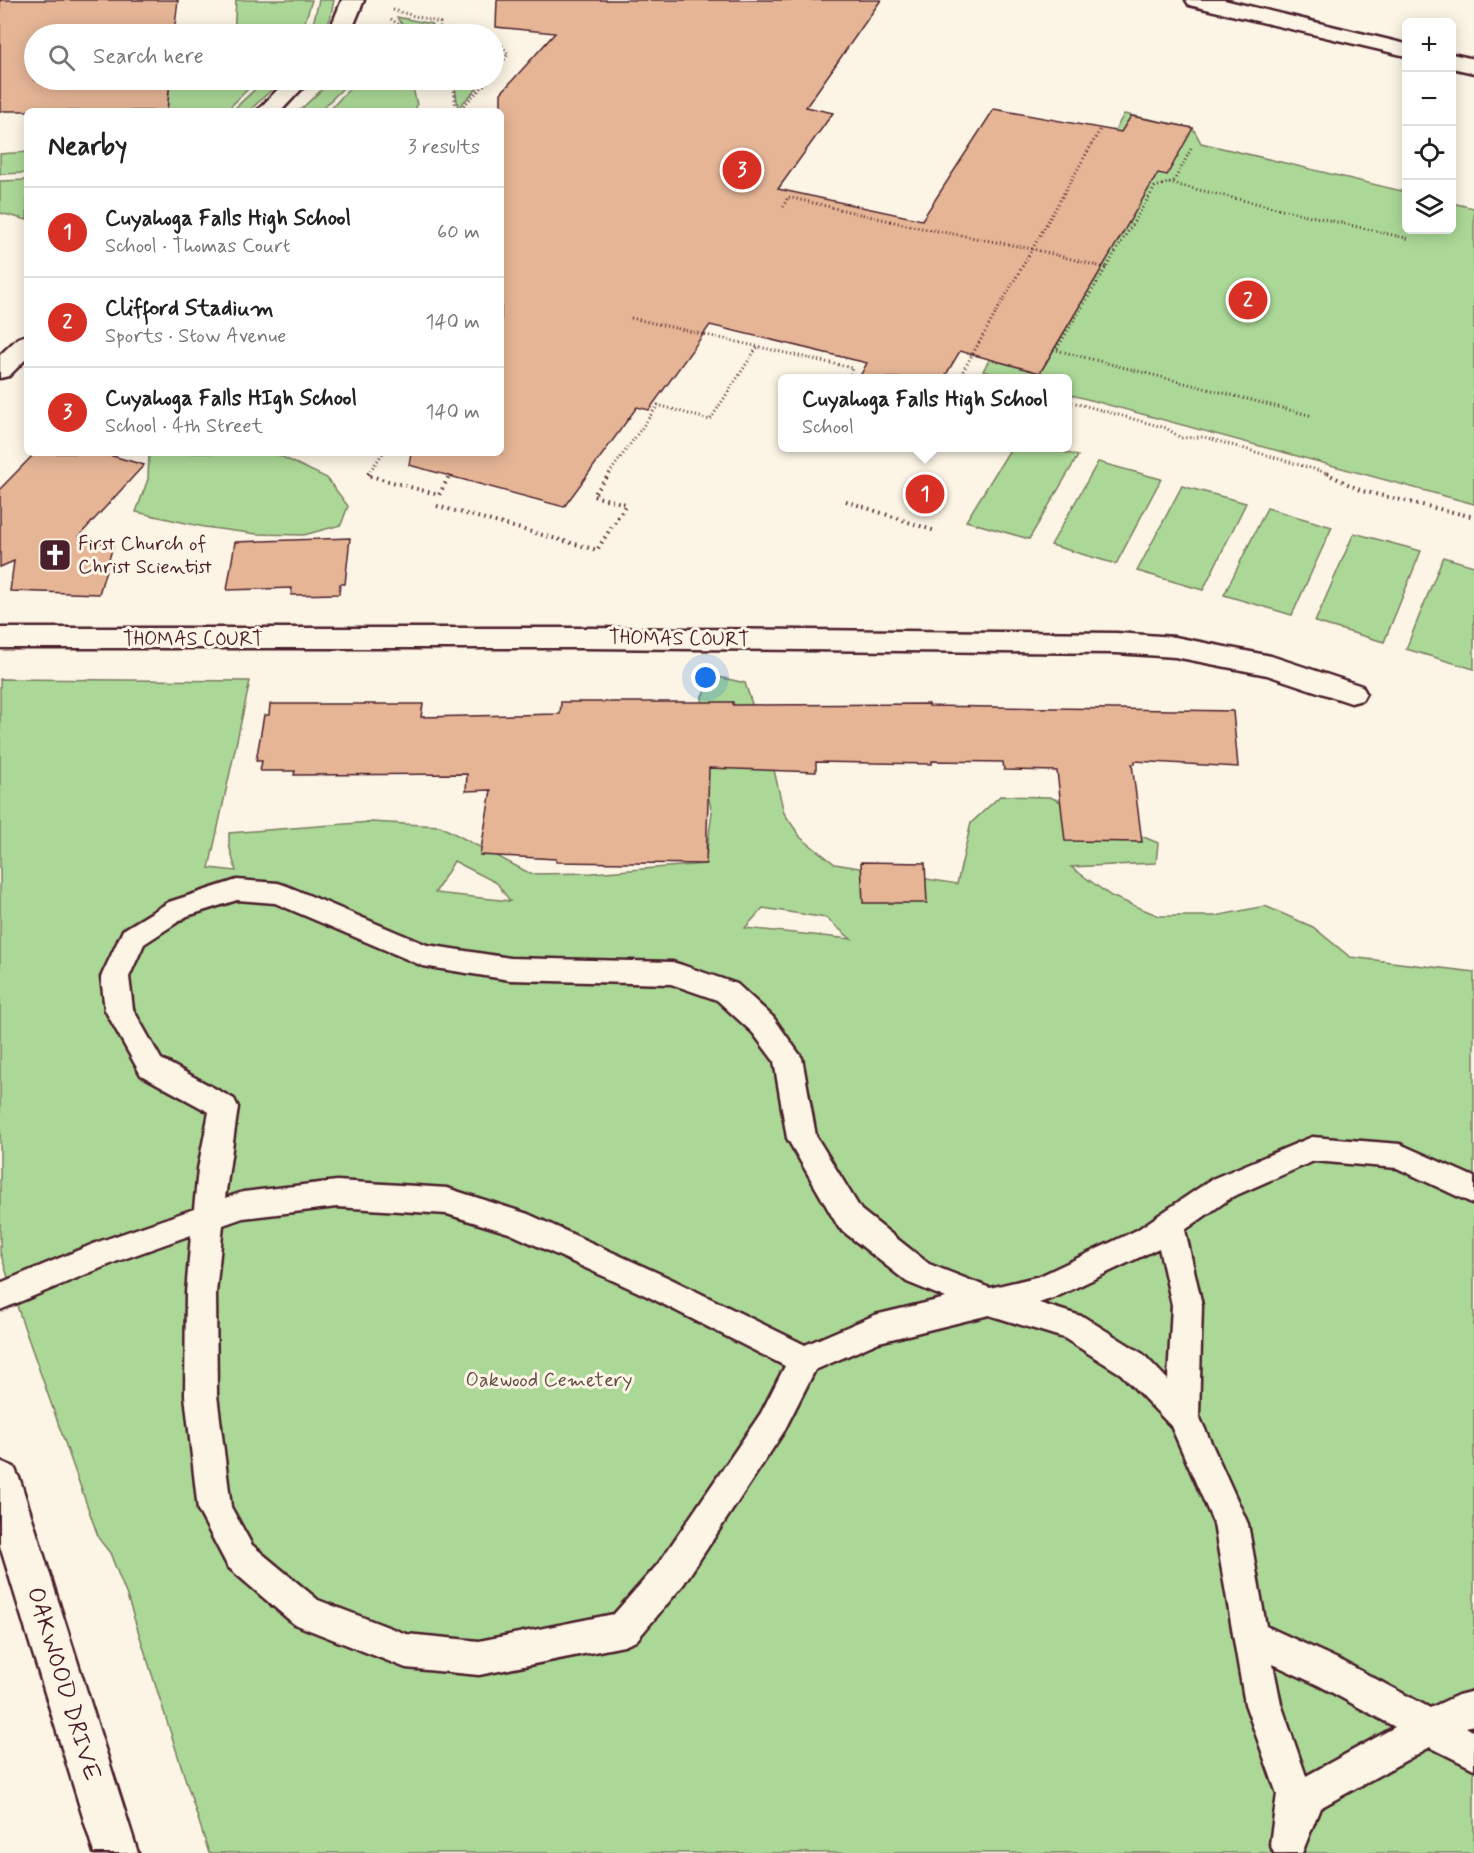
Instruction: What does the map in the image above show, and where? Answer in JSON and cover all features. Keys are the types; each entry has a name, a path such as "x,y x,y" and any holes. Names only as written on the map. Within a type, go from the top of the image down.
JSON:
{"street":[{"path":"344,24 353,0"},
{"path":"1197,0 1402,49"},
{"path":"1456,62 1474,66"},
{"path":"271,108 290,90"},
{"path":"0,370 24,346"},
{"name":"THOMAS COURT","path":"0,638 584,638 1116,644 1175,647 1270,666 1351,693"},
{"name":"OAKWOOD DRIVE","path":"0,1480 116,1853"}],"lane":[{"path":"1286,1848 1295,1794 1263,1704 1232,1524 1183,1416 1132,1364 1073,1327 988,1301 918,1273 850,1219 802,1138 788,1058 763,1025 727,992 672,973 510,969 423,955 278,893 237,890 178,909 133,937 115,977 118,1010 152,1067 224,1107 213,1169 201,1293 201,1395 215,1510 240,1556 306,1612 406,1651 479,1658 624,1629 671,1574 772,1423 804,1360 875,1329 988,1301 1045,1288 1148,1239 1222,1188 1312,1149 1400,1155 1474,1191"},
{"path":"0,1297 109,1251 243,1205 337,1194 447,1201 517,1223 658,1287 804,1360"},
{"path":"1169,1225 1187,1305 1183,1416"},
{"path":"1251,1636 1332,1674 1474,1751"},
{"path":"1286,1848 1307,1795 1458,1712 1474,1708"}],"path":[{"path":"393,10 440,24"},
{"path":"391,19 398,24"},
{"path":"454,90 457,108"},
{"path":"460,108 479,90"},
{"path":"966,374 962,373 1101,128"},
{"path":"1191,149 1174,181 1155,187 1056,350 1313,416"},
{"path":"1168,182 1410,239"},
{"path":"783,207 788,197 911,226 1033,249 1106,268"},
{"path":"631,318 852,368 850,374"},
{"path":"437,506 597,550 626,504 593,496 658,405 710,420 758,346"},
{"path":"1072,402 1166,428 1181,438 1204,437 1334,475 1362,491 1474,517"},
{"path":"381,456 367,475 439,495 449,476"},
{"path":"846,501 935,531"}],"green space":[{"path":"236,0 312,0 304,24 235,24"},
{"path":"319,0 334,0 327,24 312,24"},
{"path":"397,17 432,24 402,24"},
{"path":"169,90 247,90 229,108 167,108"},
{"path":"254,90 271,90 252,108 235,108"},
{"path":"321,90 341,90 323,108 302,108"},
{"path":"348,90 413,90 417,105 416,108 332,108"},
{"path":"455,90 475,90 458,108"},
{"path":"1124,114 1193,128 1201,143 1402,191 1402,234 1456,234 1456,204 1474,208 1474,504 1072,395 1072,374 995,374 983,371"},
{"path":"24,152 24,173 0,174 0,154"},
{"path":"24,180 24,219 0,213 0,181"},
{"path":"1009,452 1064,452 1078,456 1029,539 966,521"},
{"path":"149,456 280,456 327,478 348,506 341,525 304,535 257,534 204,527 136,512 148,479"},
{"path":"1098,462 1161,479 1116,564 1051,545"},
{"path":"1182,486 1246,503 1203,590 1137,571"},
{"path":"1267,508 1332,527 1292,615 1224,595"},
{"path":"1354,533 1421,551 1384,642 1315,622"},
{"path":"1443,557 1474,566 1474,669 1406,649"},
{"name":"Oakwood Cemetery","path":"714,676 745,683 774,770 784,813 801,838 835,864 957,884 971,823 1000,796 1050,797 1158,843 1156,863 1071,867 1111,896 1159,916 1216,916 1265,906 1313,927 1350,957 1474,972 1474,1853 209,1853 127,1596 110,1553 99,1539 0,1252 0,679 250,681 209,868 236,871 229,845 229,833 371,822 440,826 531,874 592,873 705,864 712,812 706,788 702,696","holes":["454,861 497,883 510,901 435,893","763,908 826,918 851,939 745,928"]}],"building":[{"path":"0,0 178,0 175,24 24,24 24,90 169,90 167,108 24,108 24,111 0,111"},
{"path":"497,0 881,0 806,107 833,113 778,189 922,220 994,109 1121,132 1131,116 1193,128 1167,175 1158,173 1040,373 960,351 946,374 861,374 867,363 710,325 649,410 637,407 564,507 409,465 410,456 504,456 504,108 501,108 501,93 555,33 504,28 504,24 496,24"},
{"path":"32,456 112,456 144,465 79,536 113,546 99,594 10,591 14,561 0,567 0,489"},
{"path":"350,538 345,584 340,584 339,594 291,595 292,588 227,590 235,542"},
{"path":"561,702 733,702 733,705 929,704 929,706 1233,711 1238,767 1135,761 1135,764 1132,764 1142,842 1065,841 1057,771 1004,770 1003,762 932,761 932,764 816,762 816,772 709,768 706,864 556,862 556,859 480,855 491,790 466,791 467,774 294,775 295,771 260,771 262,761 256,761 264,715 269,715 270,704 423,704 421,717 560,714"},
{"path":"861,862 925,863 927,903 863,903"}],"place":[{"name":"Cuyahoga Falls HIgh School","path":"742,170"},
{"name":"Clifford Stadium","path":"1248,300"},
{"name":"Cuyahoga Falls High School","path":"925,494"},
{"name":"First Church of Christ Scientist","path":"55,555"}]}
